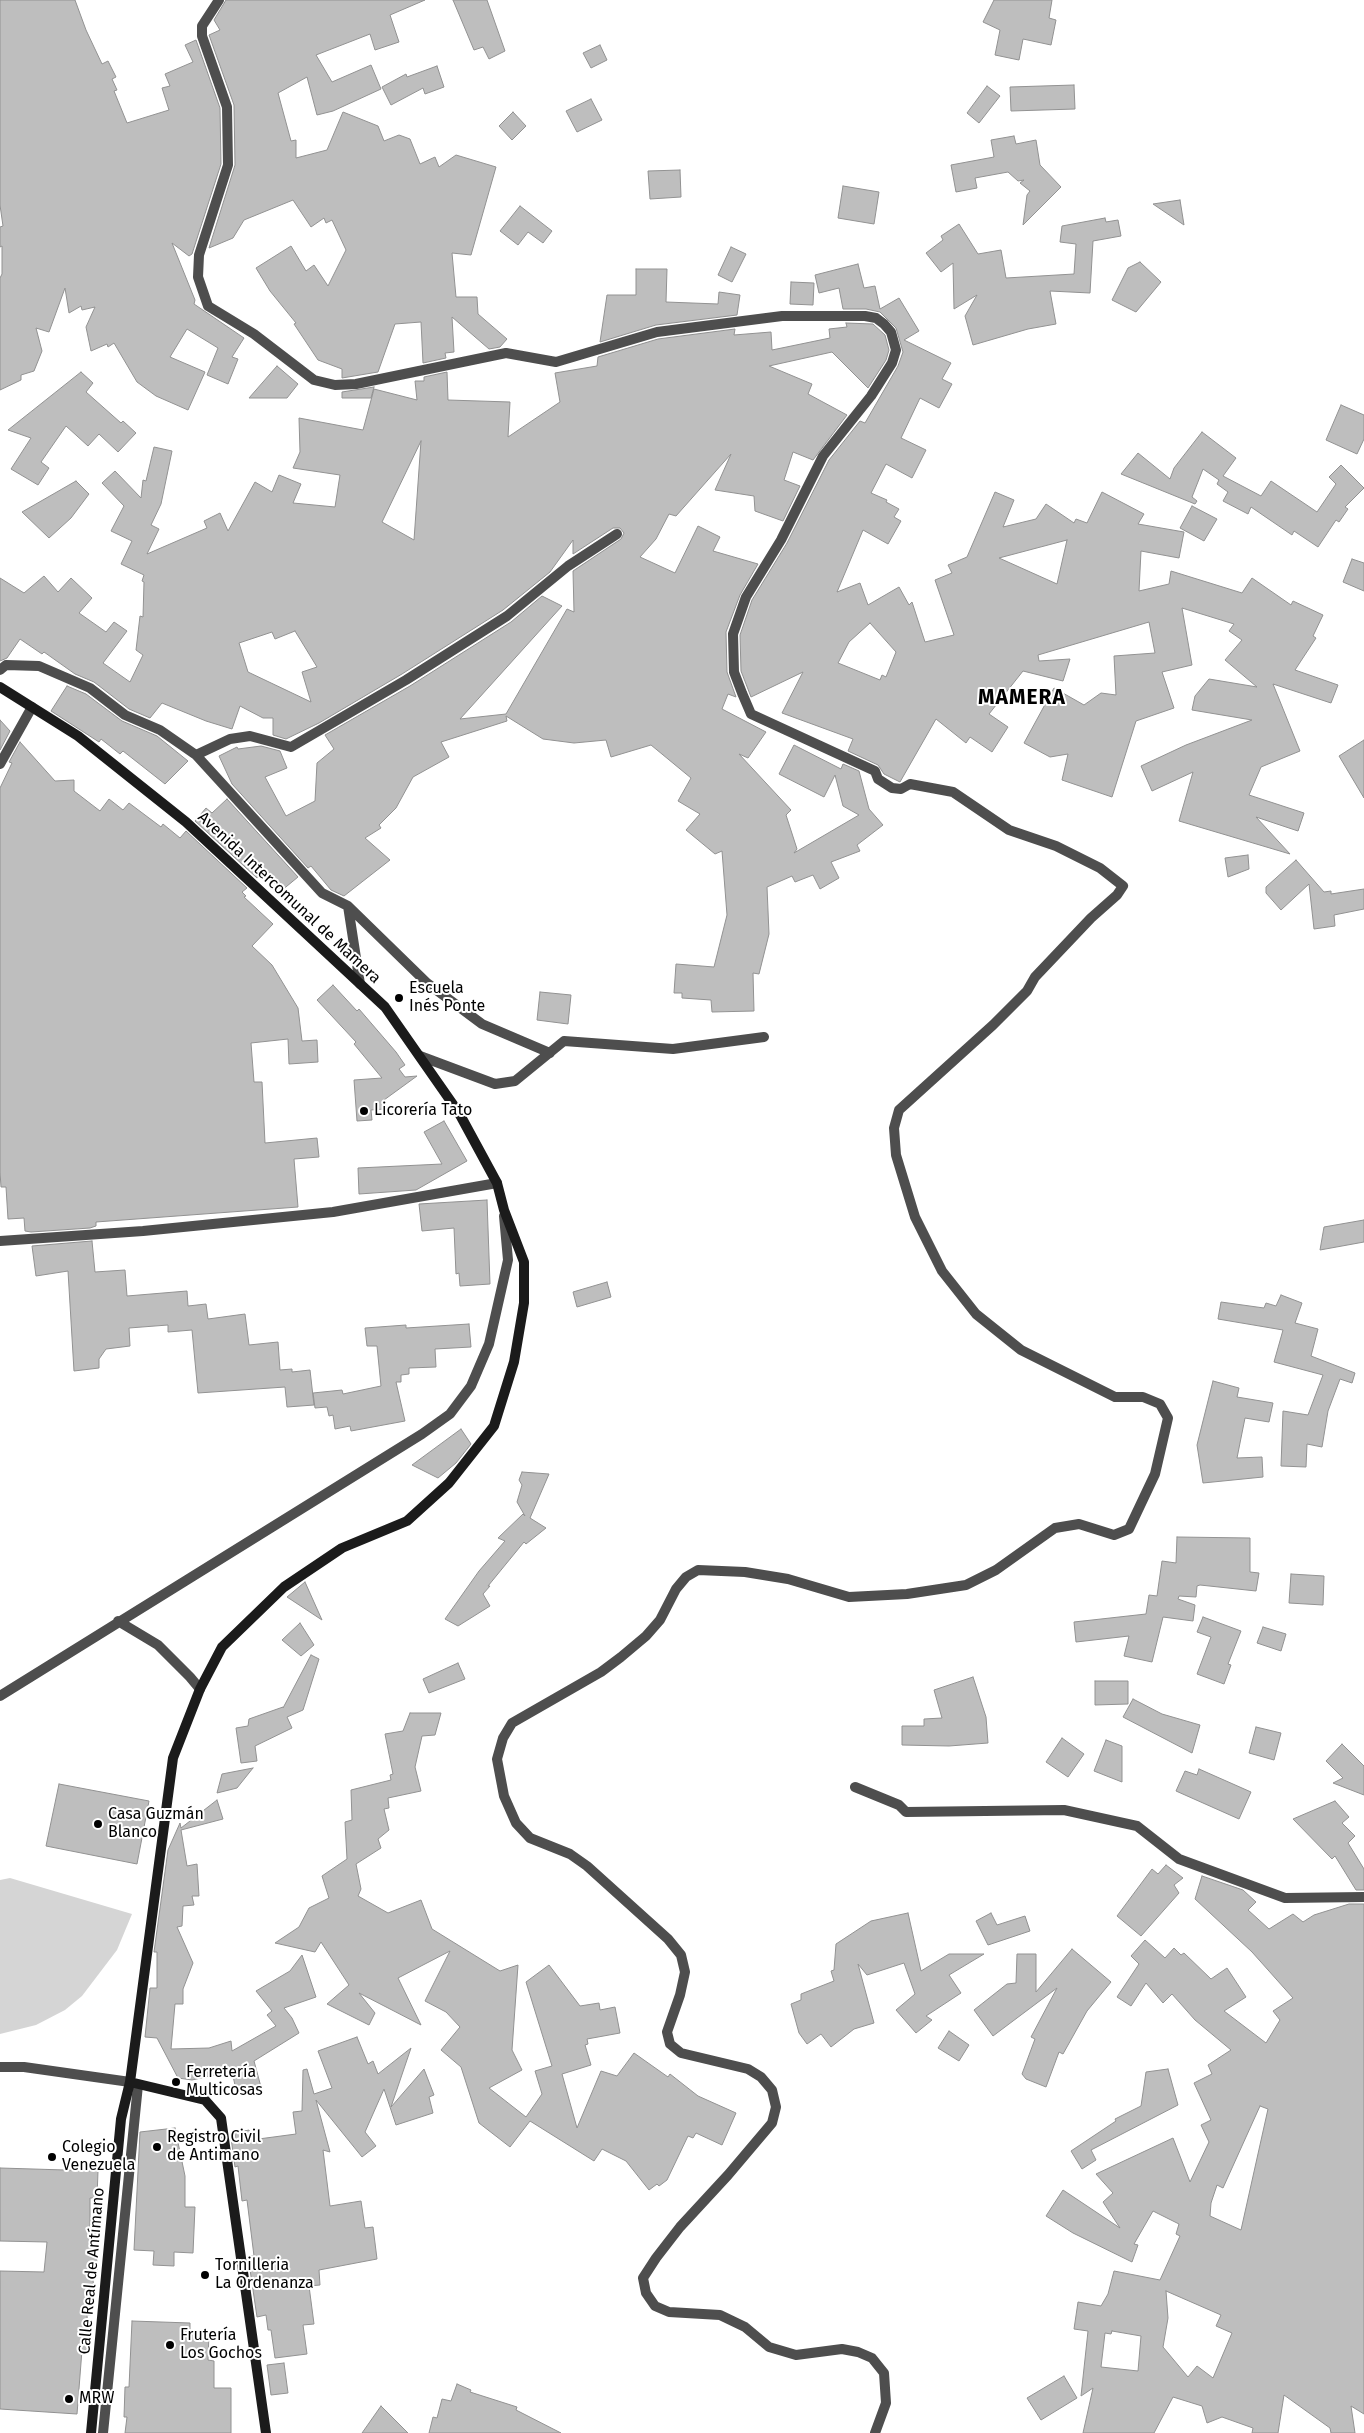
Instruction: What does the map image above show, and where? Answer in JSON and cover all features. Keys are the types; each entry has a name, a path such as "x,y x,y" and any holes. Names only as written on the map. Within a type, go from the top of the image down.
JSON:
{"street":[{"path":"219,0 202,26 202,36 226,107 228,165 198,255 198,277 208,306 254,334 314,380 335,385 356,384 506,353 556,362 657,332 782,316 865,316 876,318 884,324 890,332 896,350 892,363 871,396 823,456 781,540 746,597 733,634 734,672 742,694 751,714 875,771 878,779 892,788 901,789 910,784 953,792 1009,830 1056,846 1100,868 1123,886 1117,896 1091,918 1035,977 1027,991 899,1110 894,1128 896,1155 914,1217 942,1270 976,1314 1021,1350 1115,1397 1143,1397 1160,1404 1168,1418 1155,1474 1129,1529 1114,1535 1079,1524 1055,1528 996,1570 966,1585 907,1594 850,1597 788,1579 745,1572 698,1570 686,1577 676,1589 660,1620 646,1636 621,1657 601,1672 512,1723 503,1738 497,1759 504,1796 516,1823 530,1838 570,1854 587,1866 668,1939 681,1955 685,1972 680,1995 667,2032 670,2044 681,2053 748,2069 761,2078 772,2090 776,2107 772,2123 728,2175 680,2226 656,2258 644,2278 646,2293 655,2306 669,2312 720,2315 745,2326 769,2346 796,2355 842,2350 858,2352 872,2358 879,2364 884,2373 886,2403 875,2433"},
{"path":"196,755 230,739 250,736 290,747 298,743 406,680 507,616 568,566 616,534"},
{"path":"0,670 6,666 40,666 90,688 125,716 160,730 196,755 322,893 348,906 427,983 482,1024 550,1053"},
{"name":"Avenida Intercomunal de Mamera","path":"0,686 78,736 186,822 384,1007 459,1113 497,1183 504,1210 524,1262 524,1303 514,1362 494,1426 449,1483 407,1521 342,1548 284,1587 222,1647 200,1689 173,1758 134,2083"},
{"path":"0,764 32,706"},
{"path":"348,906 360,984"},
{"path":"420,1056 495,1084 515,1081 564,1041 673,1049 764,1037"},
{"path":"0,1241 143,1231 333,1212 497,1183"},
{"path":"0,1696 118,1621 414,1440 450,1414 471,1386 489,1344 508,1260 504,1210"},
{"path":"118,1621 158,1645 200,1689"},
{"path":"855,1787 900,1805 906,1812 1064,1810 1137,1826 1179,1859 1285,1898 1364,1897"},
{"path":"0,2067 24,2067 134,2083 204,2100 221,2118 266,2433"},
{"path":"103,2433 134,2083"},
{"name":"Calle Real de Antímano","path":"91,2433 121,2119 134,2083"}],"shaded area":[{"path":"10,1878 132,1914 117,1950 82,1996 65,2010 36,2025 0,2034 0,1880"}],"building":[{"path":"0,0 75,0 86,30 102,64 108,61 116,77 112,79 117,90 114,91 127,123 169,110 162,88 170,86 165,74 193,62 185,45 196,40 220,108 221,164 192,254 189,256 172,243 195,300 194,304 244,338 232,357 238,359 228,384 207,375 218,348 187,329 170,357 205,372 188,410 156,396 137,382 114,343 108,347 107,344 91,351 86,327 95,307 82,310 81,306 69,313 65,288 49,332 36,328 42,351 34,371 21,375 21,380 0,390 0,278 2,274 2,246 0,247 0,227 3,226 0,205"},
{"path":"226,0 425,0 390,15 399,42 375,50 370,34 316,55 332,82 371,65 381,89 333,111 317,115 307,77 278,93 291,141 296,140 296,158 327,150 343,112 378,126 384,141 399,135 410,139 420,164 435,157 439,167 456,155 496,167 471,255 452,253 456,297 477,297 478,314 507,339 500,347 489,349 452,317 454,352 445,353 446,358 423,363 421,322 395,324 378,372 342,378 342,369 318,360 294,324 296,323 270,291 256,268 291,246 306,271 314,265 328,286 346,250 332,220 326,223 324,218 311,227 293,200 244,220 233,238 209,248 235,165 234,105 209,35 220,30 214,20"},
{"path":"453,0 487,0 505,51 489,59 483,47 474,50"},
{"path":"994,0 1052,0 1049,18 1056,20 1051,45 1023,39 1019,60 995,55 1000,30 983,22"},
{"path":"600,45 607,60 591,68 583,53"},
{"path":"437,66 444,87 425,94 423,88 391,105 382,87 406,74 407,77"},
{"path":"1074,85 1075,109 1011,111 1010,87"},
{"path":"987,86 1000,96 979,123 967,113"},
{"path":"591,99 602,120 577,132 566,111"},
{"path":"513,112 526,126 512,140 499,126"},
{"path":"1014,136 1016,144 1036,140 1040,165 1061,187 1023,225 1027,195 1030,191 1020,183 1024,180 1018,181 1008,172 975,178 977,188 956,192 951,165 994,157 991,140"},
{"path":"680,170 681,197 650,199 648,171"},
{"path":"843,186 879,192 874,224 838,218"},
{"path":"1180,200 1184,225 1153,204"},
{"path":"520,206 552,231 543,243 528,232 518,245 500,231"},
{"path":"1105,218 1106,222 1118,220 1121,236 1093,241 1090,293 1050,291 1056,324 1028,329 973,345 965,316 977,295 954,309 953,263 941,272 926,253 943,240 941,236 959,224 978,254 1001,250 1006,278 1074,274 1076,244 1060,242 1062,226"},
{"path":"731,247 746,254 732,282 718,275"},
{"path":"1140,262 1161,282 1136,312 1112,300 1128,268"},
{"path":"858,264 864,288 875,286 880,309 899,298 919,331 904,340 951,363 942,379 952,384 939,408 920,398 901,438 926,450 912,478 886,464 871,493 887,500 886,502 899,509 894,517 901,521 888,544 863,530 837,592 860,583 868,605 899,587 909,605 912,602 925,642 954,635 935,580 952,573 948,565 967,557 995,492 1014,500 1003,527 1036,519 1046,504 1074,523 1076,519 1087,523 1102,492 1144,514 1138,524 1184,532 1179,558 1141,551 1139,591 1169,584 1171,571 1242,593 1252,578 1291,605 1293,601 1323,615 1313,636 1316,638 1295,670 1338,685 1331,703 1273,684 1300,751 1261,767 1249,795 1304,813 1298,831 1256,817 1290,854 1179,821 1193,772 1152,791 1141,766 1186,745 1252,720 1192,710 1195,696 1209,679 1257,687 1225,660 1242,640 1229,631 1234,624 1182,608 1192,665 1162,672 1174,708 1136,721 1112,797 1062,780 1068,754 1050,757 1024,743 1054,688 1084,705 1101,693 1116,695 1114,656 1155,653 1149,622 1038,655 1039,661 1070,659 1063,681 1023,671 989,714 1008,727 992,752 970,737 966,743 936,719 900,782 884,774 878,765 848,751 853,739 782,713 803,672 751,697 741,671 740,635 752,600 787,543 829,460 860,421 865,423 898,366 903,352 896,328 880,312 866,309 843,309 839,288 819,293 815,275","holes":["1067,540 1057,584 999,558","870,623 896,652 886,677 882,675 880,680 838,663 849,642"]},
{"path":"636,269 667,269 666,302 718,304 719,292 740,295 737,315 656,325 600,342 607,295 636,295"},
{"path":"791,282 814,283 813,305 790,304"},
{"path":"846,323 873,324 885,335 889,350 886,360 868,388 832,352 769,366 812,384 808,394 847,415 813,460 793,452 784,480 800,486 783,521 755,511 754,496 715,490 731,454 676,516 669,514 656,539 640,557 675,573 698,526 720,537 713,551 758,564 740,595 726,632 727,672 736,697 728,694 722,709 766,732 748,758 739,754 791,810 786,815 797,849 794,853 859,815 843,806 835,775 824,797 779,774 794,745 841,769 843,764 859,771 869,809 883,825 857,845 860,851 831,862 839,878 820,889 813,875 795,882 792,876 767,887 769,934 759,974 753,973 754,1011 712,1012 711,1000 682,998 682,993 674,993 676,964 714,967 727,915 722,851 715,854 686,830 700,814 678,801 691,778 651,745 611,757 606,740 574,743 543,739 506,716 507,721 441,742 449,757 413,777 396,808 379,825 381,828 365,838 390,860 344,896 331,890 311,866 308,868 232,784 219,756 237,747 238,749 261,746 280,751 287,768 265,777 286,816 315,801 317,763 334,749 325,735 410,686 511,622 542,596 562,606 460,719 506,714 567,609 574,612 573,571 621,539 624,533 620,528 613,528 573,554 573,540 550,572 503,610 402,674 319,723 286,739 273,735 273,718 263,718 240,706 232,729 206,721 162,703 150,718 129,709 94,682 75,674 44,652 42,654 20,639 7,658 0,661 0,578 24,593 44,576 58,592 71,578 92,598 79,613 106,632 114,622 127,631 103,663 130,682 143,655 136,650 140,616 143,617 144,582 142,581 144,575 121,564 132,541 111,531 124,506 102,483 115,471 141,498 143,480 146,481 154,447 172,451 161,504 151,525 159,529 147,554 207,528 204,521 220,513 228,531 255,482 272,492 279,475 301,484 293,503 335,507 340,475 293,468 300,452 299,418 363,430 374,389 417,400 415,381 424,381 424,377 447,372 448,400 510,402 508,437 560,402 555,373 597,366 598,357 658,339 735,329 734,335 771,332 772,350 830,338 829,329 847,327","holes":["421,441 414,540 382,522","295,631 317,667 302,672 311,702 248,672 239,643 272,632 275,639"]},
{"path":"277,366 298,384 287,398 249,398"},
{"path":"81,372 93,383 86,392 121,423 123,421 136,433 118,452 99,434 88,446 66,426 41,462 49,468 38,485 11,469 31,438 8,430"},
{"path":"374,387 371,398 342,398 342,392"},
{"path":"1341,405 1364,415 1364,439 1357,454 1326,440"},
{"path":"1202,432 1236,458 1223,476 1261,496 1271,481 1317,512 1336,484 1329,477 1341,465 1364,488 1345,507 1348,509 1339,522 1336,520 1318,547 1294,531 1292,535 1251,507 1248,514 1223,501 1228,492 1217,484 1219,480 1203,469 1192,497 1197,501 1195,504 1121,474 1138,453 1170,479 1174,468"},
{"path":"76,481 89,494 71,518 49,538 22,512"},
{"path":"1192,506 1217,519 1204,541 1180,528"},
{"path":"1352,559 1364,563 1364,591 1343,582"},
{"path":"67,686 86,694 122,721 157,736 188,761 165,784 123,751 120,754 101,739 99,742 51,711"},
{"path":"0,720 10,731 0,750"},
{"path":"1364,740 1364,798 1339,756"},
{"path":"20,742 55,781 74,780 74,791 100,811 109,799 123,810 129,803 161,827 163,824 180,838 186,831 247,888 242,892 246,896 244,897 273,924 252,946 272,965 298,1008 302,1041 317,1040 318,1062 289,1064 288,1039 251,1043 254,1082 262,1082 265,1143 317,1138 319,1157 294,1159 298,1207 96,1222 96,1226 90,1228 31,1232 25,1231 24,1218 8,1219 6,1187 1,1187 0,1172 0,788 12,763 9,762"},
{"path":"227,799 298,877 281,891 265,871 257,878 195,821 206,808 212,813"},
{"path":"1248,855 1249,869 1228,877 1225,858"},
{"path":"1296,860 1324,892 1331,891 1331,894 1364,889 1364,909 1334,915 1335,926 1314,929 1309,884 1281,910 1266,893 1266,887"},
{"path":"333,985 357,1011 359,1009 396,1052 405,1065 399,1069 405,1077 417,1076 384,1100 384,1109 371,1110 372,1120 357,1121 354,1080 382,1078 354,1044 356,1042 317,1000"},
{"path":"540,992 571,995 568,1024 537,1020"},
{"path":"444,1121 467,1161 416,1190 359,1194 358,1168 442,1164 424,1132"},
{"path":"487,1200 490,1284 460,1286 459,1273 456,1274 454,1228 422,1231 419,1204"},
{"path":"1364,1220 1364,1242 1320,1250 1324,1227"},
{"path":"92,1241 95,1272 125,1270 127,1296 187,1291 188,1306 206,1304 208,1319 245,1314 249,1345 278,1342 280,1370 292,1369 292,1372 310,1370 314,1405 287,1407 285,1387 198,1393 192,1330 168,1332 168,1325 129,1328 130,1346 106,1349 99,1359 99,1368 74,1371 68,1271 36,1276 32,1246"},
{"path":"607,1282 611,1297 577,1307 573,1292"},
{"path":"1281,1295 1302,1303 1295,1323 1318,1329 1311,1356 1355,1373 1352,1383 1340,1379 1328,1411 1322,1447 1307,1444 1306,1467 1281,1466 1283,1411 1308,1415 1323,1375 1274,1362 1283,1330 1218,1319 1221,1302 1264,1308 1266,1303 1276,1306"},
{"path":"469,1324 471,1347 435,1349 436,1367 409,1368 409,1374 401,1375 401,1382 396,1382 405,1421 351,1431 350,1426 335,1429 333,1415 329,1416 327,1407 315,1408 313,1393 342,1390 343,1394 381,1386 377,1346 367,1346 365,1328 406,1325 406,1328"},
{"path":"1213,1381 1239,1388 1237,1397 1273,1403 1269,1422 1245,1418 1237,1458 1262,1457 1263,1477 1203,1483 1197,1445"},
{"path":"461,1429 471,1444 456,1463 438,1478 412,1465"},
{"path":"522,1472 549,1474 530,1518 546,1528 526,1544 524,1542 488,1586 490,1586 483,1594 490,1606 458,1626 445,1619 479,1571 505,1541 498,1538 523,1514 525,1516 517,1502 522,1485 519,1480"},
{"path":"1177,1537 1250,1538 1250,1572 1259,1573 1256,1591 1200,1585 1197,1586 1196,1597 1179,1596 1178,1599 1195,1605 1193,1621 1163,1617 1152,1662 1124,1656 1129,1636 1076,1642 1074,1622 1146,1614 1149,1595 1157,1596 1162,1561 1176,1563"},
{"path":"1291,1574 1324,1576 1323,1605 1289,1603"},
{"path":"305,1582 322,1620 287,1597"},
{"path":"1203,1617 1241,1631 1228,1664 1231,1665 1224,1684 1197,1674 1211,1637 1197,1632"},
{"path":"300,1623 314,1645 301,1656 282,1640"},
{"path":"1263,1627 1286,1634 1281,1651 1257,1643"},
{"path":"311,1655 319,1659 303,1710 287,1717 292,1728 255,1746 257,1761 241,1763 236,1728 248,1726 249,1719 283,1708"},
{"path":"458,1663 465,1679 429,1693 423,1679"},
{"path":"973,1677 986,1717 988,1743 949,1746 902,1745 902,1726 924,1726 924,1719 942,1718 934,1690"},
{"path":"1095,1681 1128,1681 1128,1704 1095,1705"},
{"path":"1133,1699 1162,1714 1200,1725 1192,1753 1123,1717"},
{"path":"410,1713 441,1713 435,1735 422,1736 415,1767 421,1791 388,1798 389,1808 384,1809 389,1830 378,1839 381,1848 356,1864 361,1889 358,1896 388,1913 421,1900 432,1929 500,1971 518,1965 512,2050 522,2070 489,2088 526,2117 542,2094 535,2071 552,2066 526,1982 549,1965 580,2006 599,2003 600,2010 615,2007 620,2033 587,2039 588,2044 585,2045 591,2065 562,2074 577,2128 601,2071 617,2076 634,2053 668,2077 670,2074 698,2096 736,2113 722,2145 696,2133 693,2138 688,2136 667,2180 659,2186 657,2184 649,2190 626,2161 602,2149 594,2161 530,2121 510,2147 479,2123 461,2067 441,2050 460,2027 446,2012 425,2001 450,1951 398,1978 421,2025 359,1993 375,2013 369,2025 327,2004 349,1985 321,1942 315,1952 275,1943 299,1927 309,1908 329,1898 322,1876 347,1859 345,1822 352,1820 351,1790 391,1780 390,1775 393,1774 385,1734 403,1731"},
{"path":"1256,1727 1281,1733 1274,1760 1249,1753"},
{"path":"1062,1738 1084,1754 1068,1777 1046,1762"},
{"path":"1106,1740 1122,1746 1122,1782 1094,1771"},
{"path":"1342,1744 1364,1766 1364,1795 1333,1783 1343,1778 1326,1761"},
{"path":"253,1768 237,1788 217,1793 222,1774"},
{"path":"1199,1769 1251,1792 1239,1819 1176,1791 1185,1771 1197,1775"},
{"name":"Casa Guzmán Blanco","path":"59,1784 149,1801 137,1864 46,1846"},
{"path":"217,1800 223,1819 181,1830 187,1866 197,1864 199,1896 192,1896 194,1905 183,1906 182,1926 177,1927 193,1963 183,1989 183,2004 175,2004 171,2049 209,2048 231,2041 232,2051 276,2026 267,2015 272,2011 256,1991 290,1971 302,1955 316,1997 284,2008 292,2018 299,2033 254,2061 261,2087 237,2095 232,2071 192,2080 178,2078 157,2038 145,2037 150,1988 157,1988 157,1952 154,1952 168,1850 180,1823 181,1828"},
{"path":"1335,1801 1349,1817 1342,1823 1355,1836 1348,1843 1364,1869 1364,1890 1356,1890 1335,1856 1332,1859 1293,1819"},
{"path":"1166,1865 1183,1878 1174,1885 1179,1893 1141,1936 1117,1916 1152,1869 1158,1874"},
{"path":"1202,1876 1243,1890 1256,1902 1248,1910 1269,1929 1293,1914 1303,1922 1314,1915 1349,1904 1364,1904 1364,2414 1351,2406 1355,2433 1331,2433 1330,2428 1284,2395 1278,2433 1252,2433 1253,2428 1222,2417 1207,2423 1202,2406 1173,2397 1154,2433 1083,2433 1093,2388 1081,2396 1088,2331 1074,2329 1078,2302 1101,2306 1108,2294 1114,2271 1160,2280 1180,2236 1176,2234 1179,2224 1153,2211 1134,2244 1138,2245 1132,2262 1073,2233 1046,2216 1063,2190 1120,2228 1103,2202 1113,2193 1096,2174 1173,2138 1190,2182 1209,2142 1201,2125 1211,2120 1194,2083 1212,2074 1208,2065 1231,2050 1195,2020 1172,1994 1163,2003 1146,1983 1131,2006 1117,1997 1139,1964 1131,1956 1145,1940 1165,1958 1174,1948 1181,1955 1184,1953 1211,1979 1227,1968 1246,1997 1224,2011 1266,2043 1280,2020 1273,2011 1293,1998 1252,1952 1195,1899","holes":["1260,2106 1268,2109 1241,2230 1210,2216 1211,2203 1217,2185 1223,2188","1166,2291 1221,2315 1216,2326 1232,2333 1213,2378 1197,2366 1188,2377 1163,2347 1168,2318","1112,2331 1141,2336 1138,2371 1101,2367 1105,2333 1111,2334"]},
{"path":"908,1913 921,1971 949,1954 984,1954 949,1975 961,1993 926,2016 932,2020 916,2033 896,2010 915,1994 904,1963 867,1975 858,1964 874,2023 854,2029 831,2047 821,2034 807,2044 799,2033 791,2004 801,2000 801,1994 834,1981 831,1971 834,1970 836,1944 871,1921"},
{"path":"991,1913 997,1925 1025,1916 1030,1931 988,1945 976,1921"},
{"path":"1072,1949 1111,1982 1087,2011 1063,2054 1059,2052 1046,2087 1026,2079 1022,2074 1035,2039 1031,2037 1057,1988 993,2036 974,2010 1007,1984 1016,1983 1017,1954 1036,1954 1036,1992"},
{"path":"949,2031 969,2045 959,2061 938,2048"},
{"path":"357,2037 368,2064 373,2061 378,2074 411,2048 391,2107 424,2069 434,2095 429,2097 433,2113 396,2125 384,2089 365,2132 376,2146 362,2157 316,2100 330,2152 323,2150 330,2206 361,2201 365,2228 373,2227 377,2259 319,2270 320,2285 309,2286 314,2324 303,2325 307,2354 275,2358 271,2330 268,2330 266,2315 257,2317 248,2256 254,2256 247,2200 242,2201 238,2166 235,2167 231,2138 235,2138 235,2133 249,2130 251,2140 296,2134 293,2112 302,2111 303,2070 307,2069 314,2094 332,2088 318,2051"},
{"path":"1168,2069 1178,2105 1091,2150 1096,2160 1082,2169 1071,2151 1116,2121 1115,2119 1141,2106 1146,2072"},
{"path":"175,2128 185,2176 185,2207 195,2207 193,2253 174,2252 174,2266 153,2265 154,2251 134,2250 140,2132"},
{"path":"0,2168 98,2171 97,2198 90,2198 90,2230 96,2230 97,2270 92,2270 94,2290 91,2315 87,2315 89,2349 82,2350 77,2414 0,2409 0,2271 44,2272 47,2242 0,2241"},
{"path":"132,2321 190,2323 190,2333 209,2333 208,2360 214,2361 214,2388 231,2388 231,2433 125,2433 127,2417 124,2417 125,2387 129,2387"},
{"path":"284,2363 288,2393 271,2395 267,2365"},
{"path":"1064,2376 1077,2398 1041,2420 1027,2398"},
{"path":"457,2384 471,2390 470,2392 517,2407 516,2410 561,2433 429,2433 433,2417 437,2418 442,2399 451,2401"},
{"path":"381,2406 408,2433 362,2433"}],"place":[{"name":"Escuela Inés Ponte","path":"399,998"},
{"name":"Licorería Tato","path":"364,1111"},
{"name":"Casa Guzmán Blanco","path":"98,1824"},
{"name":"Ferretería Multicosas","path":"176,2082"},
{"name":"Registro Civil de Antimano","path":"157,2147"},
{"name":"Colegio Venezuela","path":"52,2157"},
{"name":"Tornilleria La Ordenanza","path":"205,2275"},
{"name":"Frutería Los Gochos","path":"170,2345"},
{"name":"MRW","path":"69,2399"}],"district":[{"name":"MAMERA","path":"1022,698"}]}
